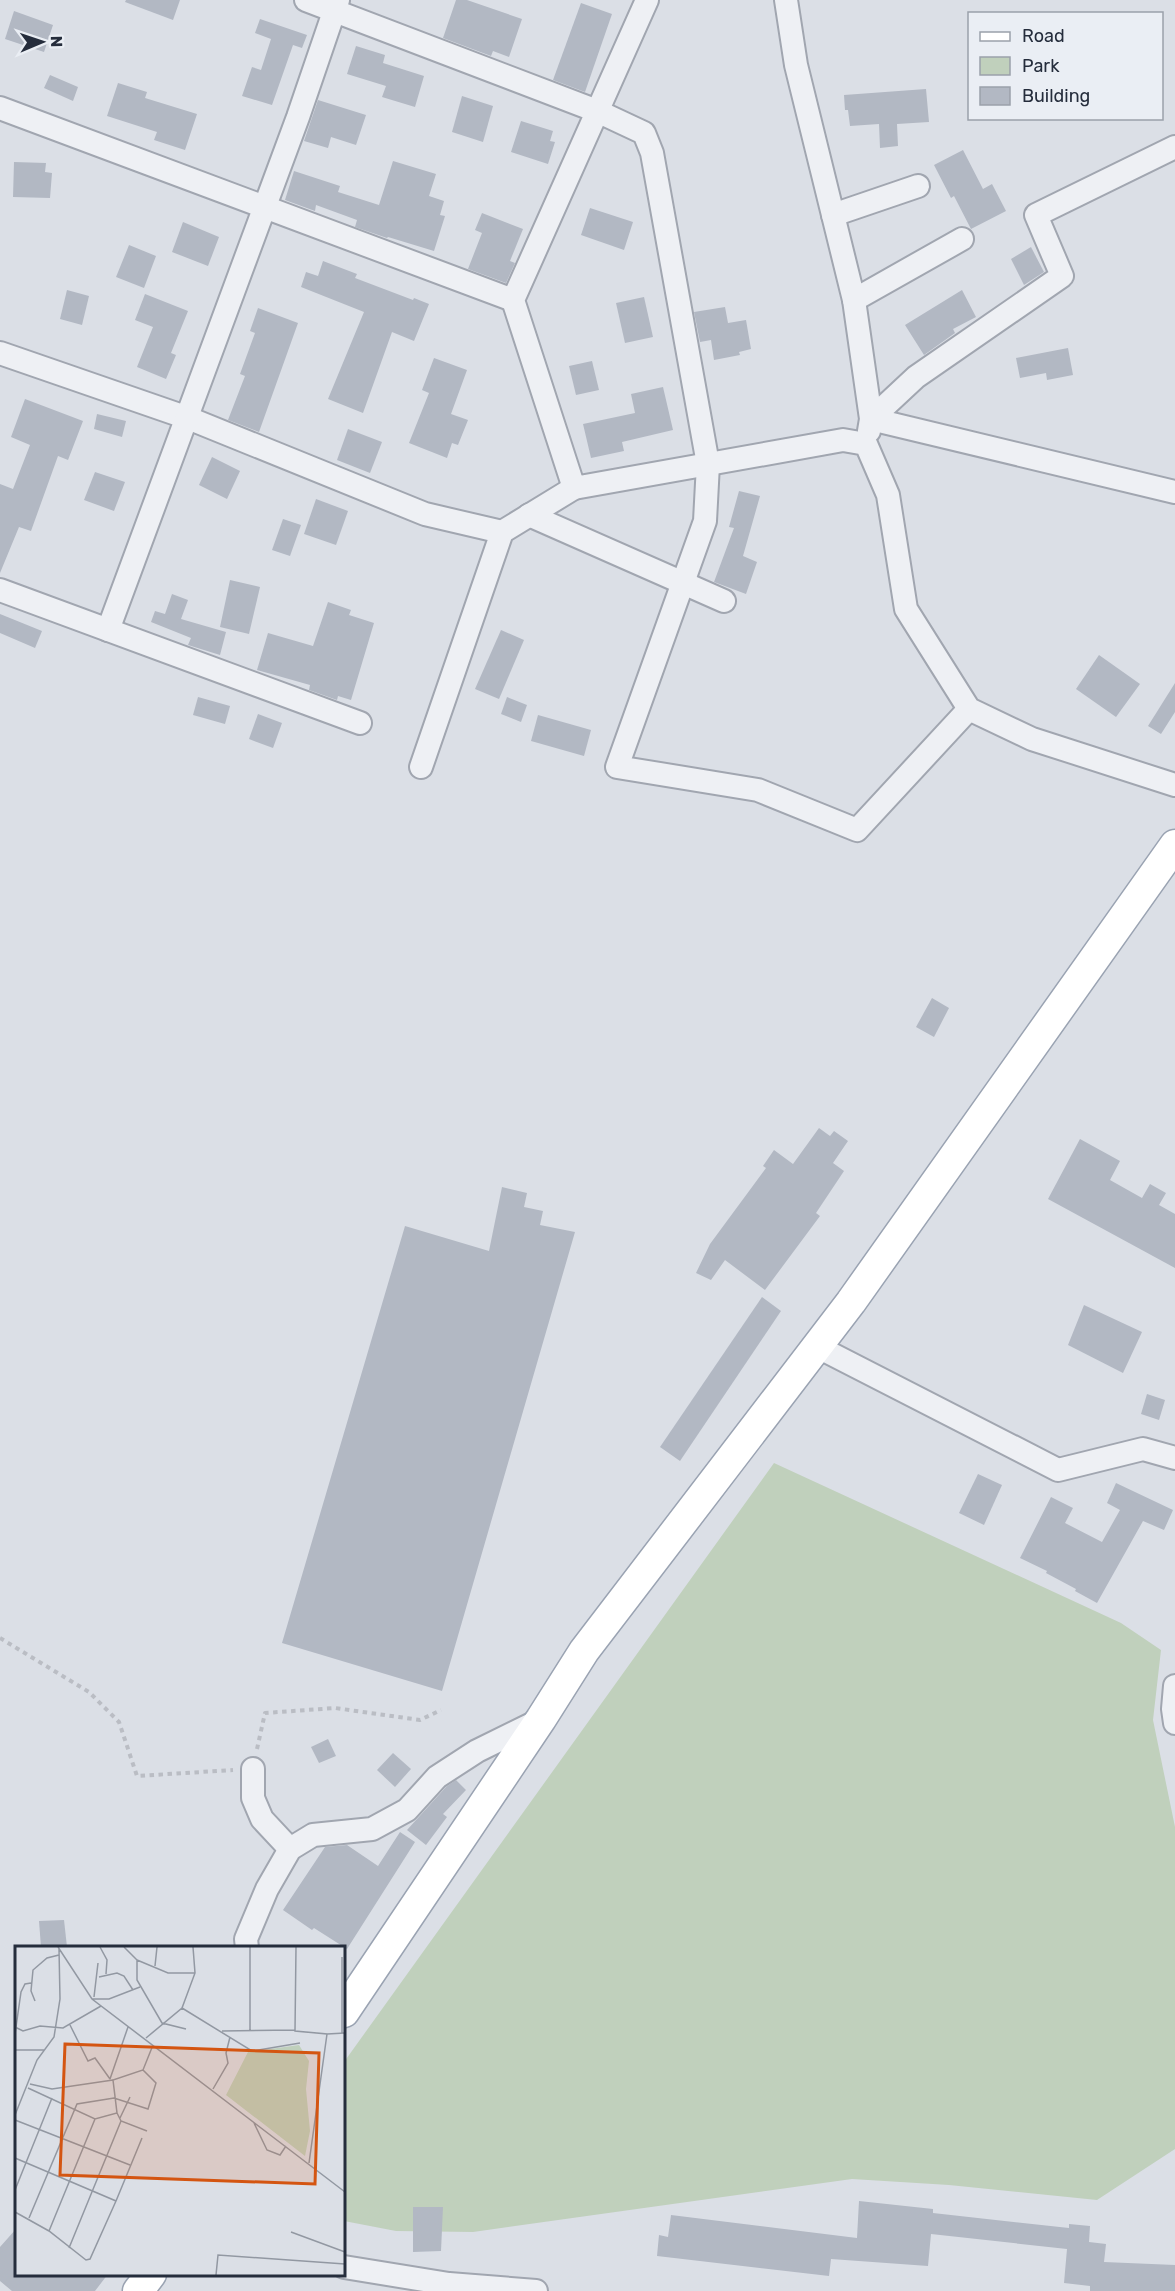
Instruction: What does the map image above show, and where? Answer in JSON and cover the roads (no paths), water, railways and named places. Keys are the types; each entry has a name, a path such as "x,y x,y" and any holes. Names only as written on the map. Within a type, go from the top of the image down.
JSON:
{"main road":[{"path":"345,2011 541,1719 584,1651 851,1302 1175,844"},
{"path":"138,2291 149,2276"}],"street":[{"path":"306,0 336,5 597,111 645,133 652,153 708,464 705,521 617,767 758,790 858,830 969,709"},
{"path":"574,488 513,300 647,0"},
{"path":"786,0 796,65 854,300 871,419 866,444 888,495 906,609 969,709 1032,739 1175,785"},
{"path":"108,630 188,418 336,5"},
{"path":"0,108 513,300"},
{"path":"871,419 916,377 1062,276 1036,215 1175,147"},
{"path":"833,214 918,186"},
{"path":"854,300 962,239"},
{"path":"0,353 188,418 425,514 502,532"},
{"path":"871,419 1175,492"},
{"path":"421,767 502,532 574,488 843,440 866,444"},
{"path":"529,515 724,601"},
{"path":"0,590 360,723"},
{"path":"816,1346 1058,1470 1143,1449 1175,1458"},
{"path":"1175,1686 1173,1709 1175,1723"},
{"path":"247,1946 246,1939 267,1889 291,1849 313,1835 372,1829 407,1810 437,1777 477,1751 541,1719"},
{"path":"253,1769 253,1798 262,1819 291,1849"},
{"path":"345,2267 449,2284 536,2291"}]}
